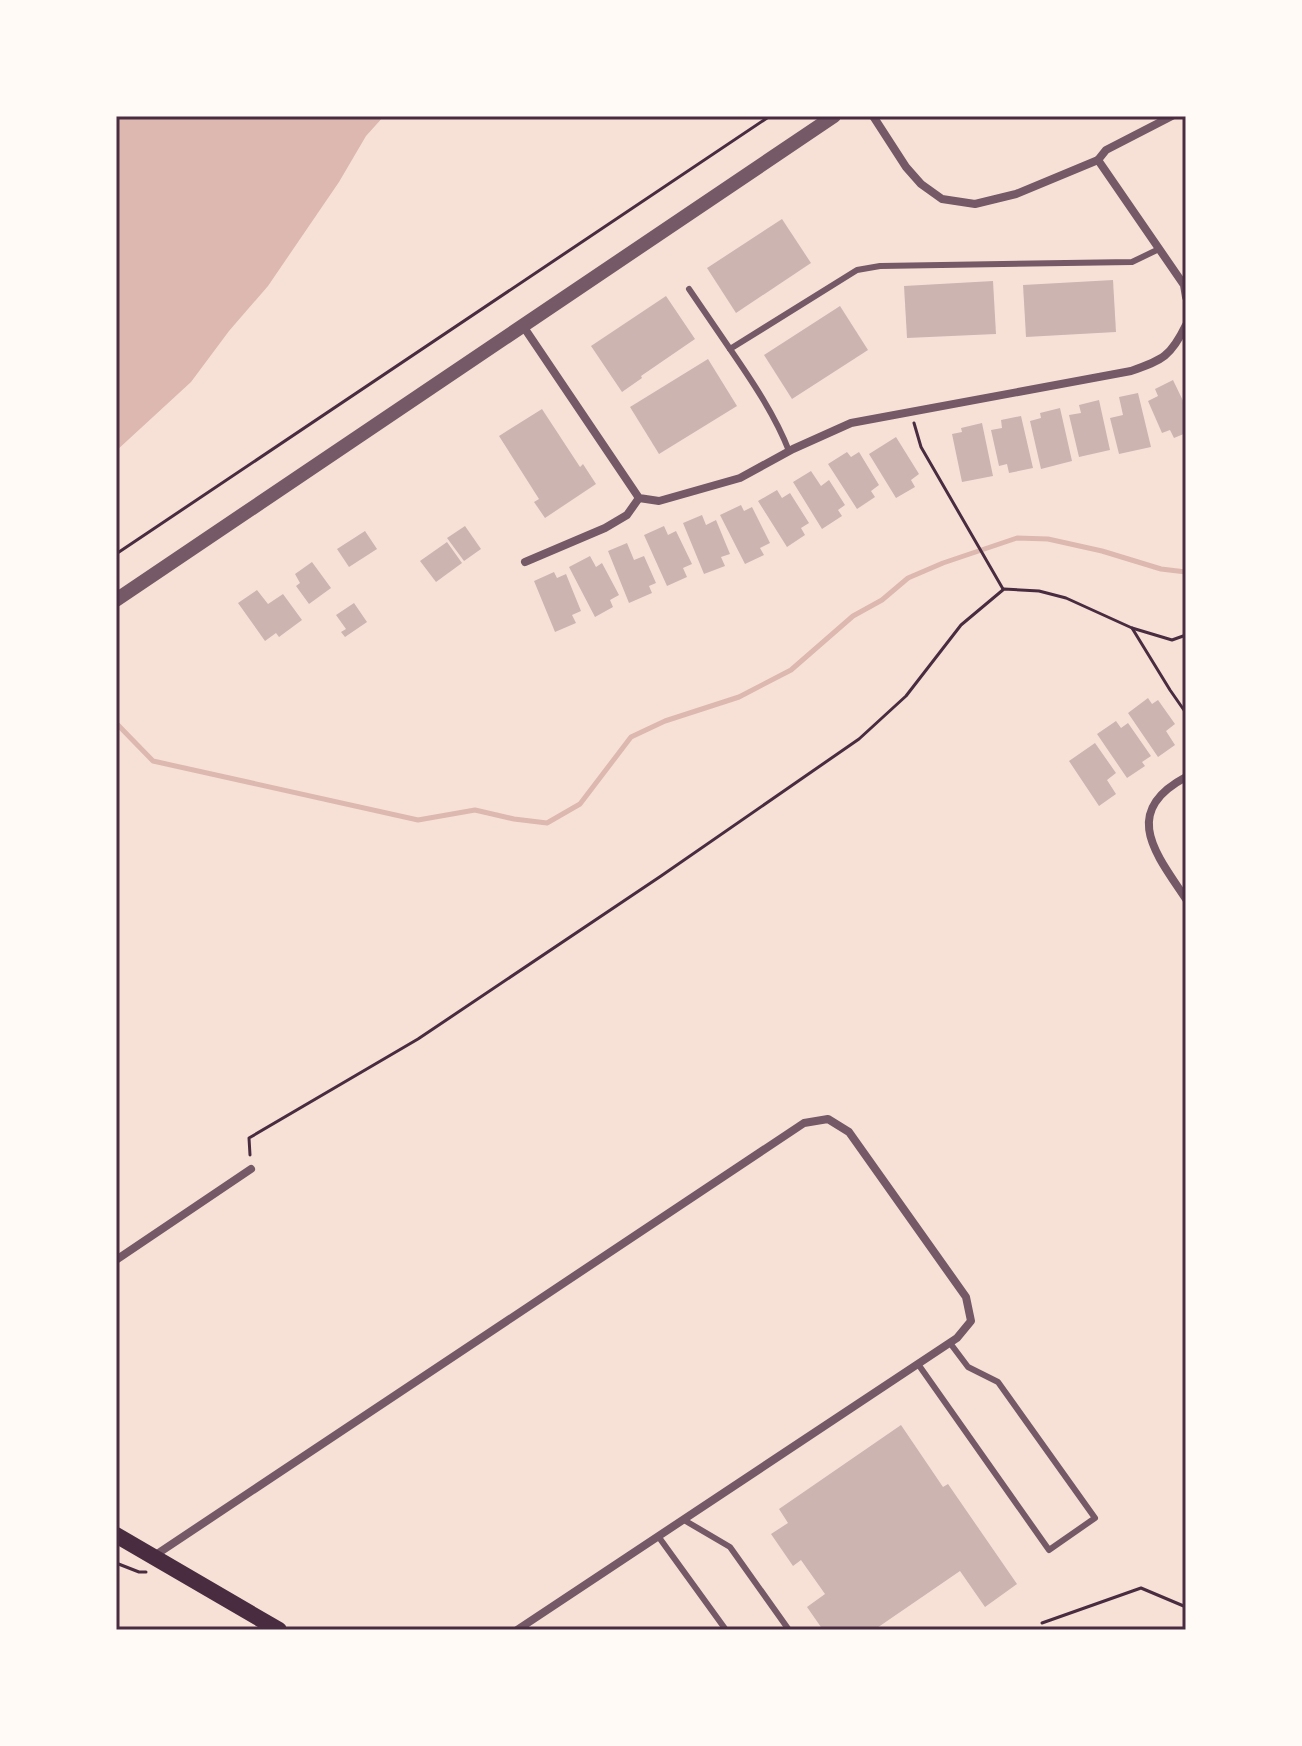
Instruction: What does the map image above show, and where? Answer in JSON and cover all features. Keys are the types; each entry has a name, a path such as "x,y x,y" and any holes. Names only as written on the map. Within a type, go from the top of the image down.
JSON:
{"main road":[{"path":"116,1535 279,1630"}],"street":[{"path":"116,600 834,116"},
{"path":"873,116 906,167 921,184 942,199 975,204 1016,194 1098,160 1106,150 1172,116"},
{"path":"1098,160 1184,285 1186,297"},
{"path":"523,326 639,498 659,501 740,478 789,451 851,423 1131,371 1157,362 1177,345 1186,325"},
{"path":"525,562 605,528 627,515 639,498"},
{"path":"1186,777 1171,785 1154,802 1149,830 1155,853 1186,899"},
{"path":"153,1556 804,1123 828,1119 849,1132 966,1297 971,1321 950,1343 517,1630"},
{"path":"116,1260 251,1169"}],"lane":[{"path":"730,349 857,270 880,266 1132,262 1159,249"},
{"path":"689,289 766,405 789,451"},
{"path":"918,1364 1049,1550 1095,1518 998,1382 968,1367 950,1343"},
{"path":"684,1520 730,1547 789,1630"},
{"path":"658,1536 726,1630"}],"path":[{"path":"116,554 770,116"},
{"path":"910,412 921,447 1004,589"},
{"path":"251,1169 249,1138 418,1039 859,739 906,696 961,625 1004,589 1039,591 1066,598 1132,628 1172,640 1186,635"},
{"path":"1132,628 1186,713"},
{"path":"1042,1623 1141,1588 1186,1607"}],"shaded area":[{"path":"116,116 384,116 366,136 339,182 268,286 191,382 116,451"}],"building":[{"path":"782,219 811,263 736,313 707,268"},
{"path":"1113,280 1116,332 1026,337 1023,285"},
{"path":"993,281 996,334 907,338 904,286"},
{"path":"666,296 695,339 622,392 591,346"},
{"path":"840,306 868,350 792,399 764,355"},
{"path":"708,359 737,406 659,454 630,407"},
{"path":"1173,380 1186,407 1186,433 1174,438 1170,430 1162,433 1148,401 1158,396 1155,389"},
{"path":"1138,393 1151,447 1119,454 1110,418 1123,415 1119,397"},
{"path":"1099,400 1110,450 1079,457 1069,415 1081,413 1079,405"},
{"path":"1060,408 1072,461 1041,469 1030,421 1041,418 1040,413"},
{"path":"542,409 580,467 583,464 596,484 545,518 534,502 539,499 499,436"},
{"path":"1021,416 1033,468 1009,473 1007,464 999,466 991,430 1002,428 1001,420"},
{"path":"982,423 993,476 962,482 952,434 962,432 961,428"},
{"path":"896,437 919,474 911,480 915,487 896,498 869,454"},
{"path":"847,452 851,457 859,452 879,485 871,491 875,497 857,509 828,464"},
{"path":"811,471 821,486 829,480 845,505 838,510 842,516 822,529 793,482"},
{"path":"777,490 782,498 790,493 809,523 801,528 805,535 787,547 758,501"},
{"path":"741,505 744,511 752,507 770,543 760,548 764,555 745,564 720,515"},
{"path":"702,515 706,525 716,520 730,554 721,557 725,566 704,574 683,523"},
{"path":"465,526 481,549 464,561 447,538"},
{"path":"664,526 668,535 676,531 692,564 683,568 687,577 667,586 644,535"},
{"path":"365,531 377,549 349,567 337,549"},
{"path":"447,542 462,563 436,582 420,561"},
{"path":"627,543 634,560 644,556 656,583 649,586 652,593 629,603 608,551"},
{"path":"590,556 596,567 602,563 619,595 610,600 613,607 595,617 569,567"},
{"path":"312,562 331,588 309,604 296,586 300,583 295,574"},
{"path":"554,572 557,578 566,574 581,611 572,615 576,623 555,632 534,581"},
{"path":"257,590 268,604 283,594 302,620 279,637 276,633 265,641 238,603"},
{"path":"354,603 367,622 345,637 341,632 346,629 336,615"},
{"path":"1148,698 1152,704 1158,700 1175,724 1166,731 1175,745 1158,757 1128,713"},
{"path":"1116,721 1121,728 1128,723 1151,756 1142,762 1145,766 1127,778 1097,734"},
{"path":"1095,743 1116,773 1107,780 1116,794 1099,806 1069,761"},
{"path":"901,1425 943,1487 948,1484 1017,1584 985,1607 960,1571 874,1630 823,1630 807,1607 825,1594 801,1560 793,1566 771,1534 788,1523 779,1509"}],"waterway":[{"path":"116,723 153,761 418,820 475,810 547,823 580,804 631,737 665,721 739,697 791,670 853,616 882,600 908,578 943,563 1017,538 1048,539 1161,569 1186,572"}]}
